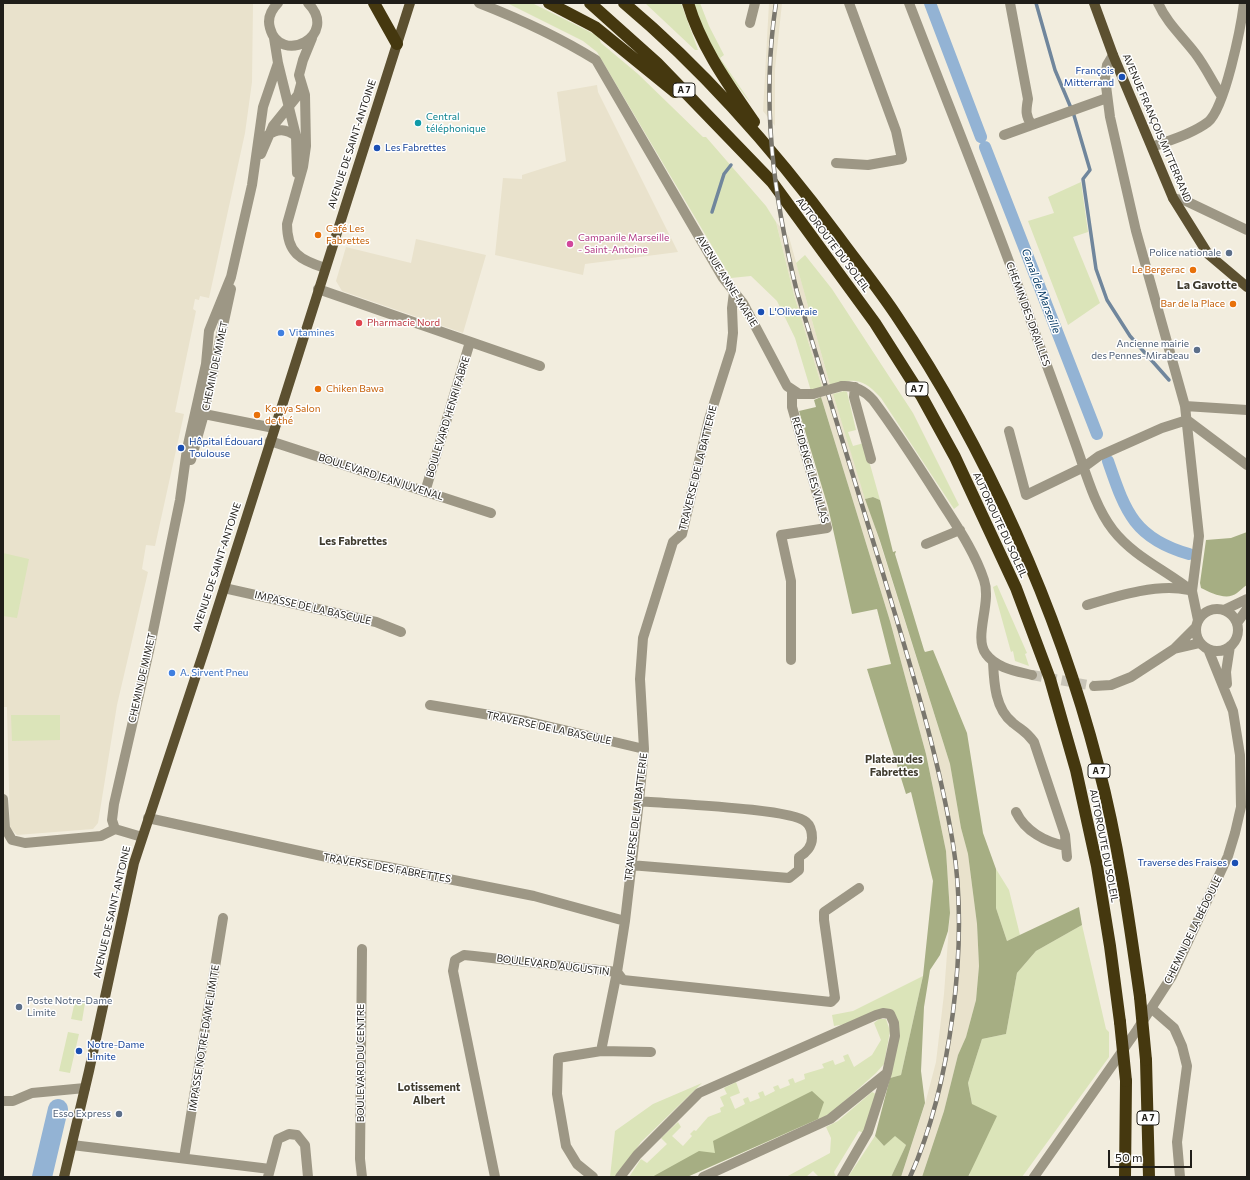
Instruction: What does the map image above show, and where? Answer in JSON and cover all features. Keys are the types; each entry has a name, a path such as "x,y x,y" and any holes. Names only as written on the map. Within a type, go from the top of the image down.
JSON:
{"highway":[{"path":"374,3 397,44"},
{"path":"550,3 595,27 612,40 660,79 743,153"},
{"name":"AUTOROUTE DU SOLEIL","path":"590,3 657,63 772,182 875,323 896,354 955,457 1016,588 1050,679 1076,770 1098,873 1110,946 1126,1081 1125,1177"},
{"name":"AUTOROUTE DU SOLEIL","path":"624,3 719,94 761,137 896,314 972,443 1026,554 1070,673 1098,765 1119,861 1140,997 1146,1060 1149,1177"},
{"path":"688,3 693,21 707,51 783,164"}],"main road":[{"name":"AVENUE DE SAINT-ANTOINE","path":"64,1177 72,1145 80,1088 128,885 142,837 224,588 410,3"},
{"name":"AVENUE FRANÇOIS MITTERRAND","path":"1094,3 1173,198 1208,254 1247,287"}],"street":[{"path":"278,3 270,15 269,23 274,38 278,63 296,136 298,165 296,188"},
{"path":"308,3 314,9 317,18 317,29 312,38 300,72 301,84 306,95 306,146 303,168 296,188 287,224 290,244 295,254 306,262 325,268"},
{"name":"AVENUE ANNE-MARIE","path":"479,3 522,20 572,45 596,60 734,292 743,303 779,373 792,391"},
{"path":"750,23 755,3"},
{"path":"836,163 868,165 902,159 896,131 849,3"},
{"name":"CHEMIN DES DRAILLES","path":"909,3 1020,290 1084,468 1106,520 1121,539 1146,560 1159,569 1173,575 1193,595"},
{"path":"1010,3 1028,100 1026,112 1027,118 1032,124"},
{"path":"1158,3 1162,12 1176,31 1195,53 1221,95"},
{"path":"1152,147 1198,128 1209,121 1216,110 1236,53 1244,18 1244,3"},
{"path":"274,38 289,46 301,44 312,38"},
{"path":"1114,55 1107,65 1105,78 1110,117 1136,231 1185,406 1199,536 1193,595 1197,635 1204,646"},
{"name":"CHEMIN DE MIMET","path":"114,829 112,820 114,804 200,413 210,331 231,277 252,185 263,107 278,63"},
{"name":"CHEMIN DE MIMET","path":"252,185 268,135 288,105 298,95 301,84"},
{"path":"1004,135 1108,98"},
{"path":"268,135 274,131 286,130 296,136"},
{"path":"1173,198 1186,200 1247,230"},
{"path":"318,289 540,366"},
{"name":"TRAVERSE DE LA BATTERIE","path":"601,1051 617,972 625,921 630,865 639,801 644,750 640,679 643,638 673,542 682,534 689,512 709,419 730,350 733,334 732,304 734,292"},
{"name":"BOULEVARD HENRI FABRE","path":"425,492 470,342"},
{"path":"792,391 805,395 842,386 855,387 868,394 884,415 960,530 979,566 985,583 987,597 981,646 993,662 1032,675"},
{"path":"855,387 854,397 871,459"},
{"name":"RÉSIDENCE LES VILLAS","path":"791,660 791,581 781,535 827,528 792,407 792,391"},
{"path":"1185,406 1247,410"},
{"path":"200,413 274,428"},
{"path":"1009,431 1026,495 1084,468 1099,456 1162,428 1187,420"},
{"path":"1187,420 1247,465"},
{"name":"BOULEVARD JEAN JUVENAL","path":"270,441 491,513"},
{"path":"926,544 960,530"},
{"path":"1087,605 1114,597 1168,587 1177,587 1193,595 1213,609"},
{"name":"IMPASSE DE LA BASCULE","path":"224,588 376,622 401,632"},
{"path":"1224,610 1247,599"},
{"path":"1094,686 1111,686 1131,677 1174,649 1204,613 1213,609 1224,610 1232,615 1237,623 1237,636 1230,646 1216,651 1204,646 1174,649"},
{"path":"1237,623 1247,610"},
{"name":"CHEMIN DE LA BÉDOULE","path":"1034,1177 1172,976 1228,856 1239,823 1240,755 1233,711 1228,695 1204,646"},
{"name":"CHEMIN DE LA BÉDOULE","path":"1228,695 1226,672 1230,646"},
{"path":"993,662 994,685 1003,714 1013,724 1027,732 1034,742 1064,836 1067,857"},
{"name":"TRAVERSE DE LA BASCULE","path":"430,705 526,720 644,750"},
{"path":"3,800 5,828 12,840 24,843 101,836 114,829 142,837"},
{"path":"630,865 789,878 799,870 799,857 807,852 812,840 812,829 805,821 795,816 772,812 639,801"},
{"path":"1016,812 1021,822 1029,830 1047,841 1066,846"},
{"name":"TRAVERSE DES FABRETTES","path":"148,818 336,859 383,866 534,896 625,921"},
{"name":"BOULEVARD AUGUSTIN","path":"495,1177 453,970 454,960 464,955 468,955 617,972 623,980 831,1002 834,998 824,912 858,888"},
{"name":"IMPASSE NOTRE-DAME LIMITE","path":"184,1158 223,918"},
{"name":"BOULEVARD DU CENTRE","path":"362,949 360,1159 362,1177"},
{"path":"1151,1008 1174,1028 1182,1046 1187,1066 1177,1142 1180,1177"},
{"path":"620,1177 637,1155 699,1093 883,1013 890,1014 894,1023 895,1036 887,1073 868,1132 842,1177"},
{"path":"594,1177 577,1164 566,1146 557,1094 558,1058 601,1051 650,1052"},
{"path":"702,1177 830,1119 887,1073"},
{"path":"3,1101 14,1101 32,1093 80,1088"},
{"path":"72,1145 184,1158 269,1173 278,1139 289,1134 297,1135 305,1145 308,1177"}],"shaded area":[{"path":"3,3 253,4 252,82 245,133 209,298 200,296 199,300 195,299 193,309 196,311 175,412 184,414 155,546 146,545 142,569 148,572 117,705 98,823 93,829 17,835 10,828 7,707 3,707"},
{"path":"769,3 782,3 775,69 775,126 763,111"},
{"path":"597,85 598,92 678,252 585,264 583,275 495,255 503,178 522,179 522,175 566,161 557,92"},
{"path":"776,222 789,237 830,385 822,387 794,295"},
{"path":"416,239 486,255 463,333 342,291 336,281 346,247 411,263"},
{"path":"833,394 950,764 961,828 968,854 977,924 979,966 976,1000 966,1037 958,1055 944,1111 922,1177 901,1177 925,1104 936,1062 944,994 950,913 946,851 926,754 890,621 821,397"}],"green space":[{"path":"507,3 532,3 598,36 601,43 638,74 703,137 706,137 766,206 776,222 794,295 822,387 811,391 795,338 777,301 751,276 731,278 597,52 583,41"},
{"path":"645,3 681,3 698,50 695,50"},
{"path":"693,3 700,3 709,26 724,55 720,58 751,103 732,79 717,56 704,31"},
{"path":"1081,182 1088,232 1073,237 1100,303 1068,325 1028,221 1054,213 1048,197"},
{"path":"805,255 832,289 913,413 959,505 954,509 875,391 864,383 858,381 846,381 830,385 796,263"},
{"path":"844,391 847,392 856,430 848,432 853,446 864,443 880,500 873,497 865,499 833,394"},
{"path":"821,397 890,621 926,754 946,851 950,913 948,931 940,955 930,970 924,1007 921,1071 925,1103 901,1177 891,1177 906,1145 895,1136 884,1146 875,1136 890,1078 901,1075 923,976 933,881 911,792 906,794 867,669 891,664 877,609 852,614 828,507 799,411 816,407 814,400"},
{"path":"873,497 880,500 893,552 896,551 895,554 924,650 925,652 933,650 967,733 983,833 996,869 996,908 1007,941 1079,907 1082,925 1036,951 1017,973 1006,1034 982,1039 968,1083 972,1104 997,1116 968,1177 922,1177 944,1111 958,1055 966,1037 976,1000 979,966 977,924 968,854 961,828 950,764 880,541 865,499"},
{"path":"1247,532 1247,585 1237,593 1229,596 1219,595 1201,588 1200,583 1206,540 1231,538"},
{"path":"3,553 29,559 17,618 3,616"},
{"path":"997,585 1027,653 1025,654 1029,666 1015,661 1013,651 1011,652 993,587"},
{"path":"11,715 60,715 60,740 12,741"},
{"path":"996,869 1009,890 1020,935 1007,941 996,908"},
{"path":"1082,925 1106,1029 1109,1032 1109,1057 1022,1177 968,1177 970,1174 972,1104 968,1083 982,1039 1006,1034 1017,973 1036,951"},
{"path":"923,976 901,1075 890,1078 895,1016 834,1026 832,1015 853,1011"},
{"path":"75,1001 85,1003 82,1021 71,1019"},
{"path":"879,1019 886,1019 890,1031 884,1064 830,1114 687,1177 629,1177 641,1159 647,1163 667,1144 661,1138 678,1122 681,1127 672,1136 683,1146 692,1136 690,1134 694,1130 696,1131 708,1117 721,1112 720,1108 724,1106 720,1097 727,1094 724,1088 736,1082 740,1093 730,1097 735,1109 745,1104 743,1099 748,1097 750,1102 760,1098 758,1093 763,1091 765,1096 775,1091 773,1087 778,1085 780,1089 790,1085 788,1080 793,1078 795,1083 805,1079 804,1074 824,1068 822,1064 833,1060 835,1065 845,1061 843,1056 848,1054 854,1067 872,1055 881,1040 874,1023"},
{"path":"68,1032 79,1034 70,1073 59,1071"},
{"path":"702,1083 641,1142 618,1177 610,1177 615,1131 653,1104"},
{"path":"812,1091 824,1102 818,1119 687,1177 652,1177 699,1151 715,1153 713,1141"},
{"path":"872,1092 876,1094 863,1133 859,1131 834,1172 836,1177 819,1177 813,1171 806,1177 786,1177 830,1153 831,1138 826,1127 838,1121"},
{"path":"895,1135 906,1145 891,1177 848,1177 875,1136 884,1146"}],"waterway":[{"name":"Canal de Marseille","path":"930,3 981,137"},
{"path":"1036,3 1055,70 1071,108"},
{"path":"1073,112 1090,170 1083,179 1096,269 1107,300 1130,336 1169,380"},
{"name":"Canal de Marseille","path":"985,147 1097,434"},
{"path":"712,212 724,174 731,165"},
{"name":"Canal de Marseille","path":"1108,461 1126,508 1134,520 1155,540 1189,554"},
{"path":"42,1177 58,1109"}],"tunnel":[{"path":"1032,675 1094,686"}],"railway":[{"path":"776,3 770,76 770,112 772,148 781,220 797,292 923,709 940,776 953,844 959,925 953,1013 946,1057 936,1100 924,1141 910,1177"}],"place":[{"name":"François Mitterrand","path":"1122,77"},
{"name":"Central téléphonique","path":"418,123"},
{"name":"Les Fabrettes","path":"377,148"},
{"name":"Café Les Fabrettes","path":"318,235"},
{"name":"Campanile Marseille - Saint-Antoine","path":"570,244"},
{"name":"Police nationale","path":"1229,253"},
{"name":"Le Bergerac","path":"1193,270"},
{"name":"Bar de la Place","path":"1233,304"},
{"name":"L'Oliveraie","path":"761,312"},
{"name":"Pharmacie Nord","path":"359,323"},
{"name":"Vitamines","path":"281,333"},
{"name":"Ancienne mairie des Pennes-Mirabeau","path":"1197,350"},
{"name":"Chiken Bawa","path":"318,389"},
{"name":"Konya Salon de thé","path":"257,415"},
{"name":"Hôpital Édouard Toulouse","path":"181,448"},
{"name":"A. Sirvent Pneu","path":"172,673"},
{"name":"Traverse des Fraises","path":"1235,863"},
{"name":"Poste Notre-Dame Limite","path":"19,1007"},
{"name":"Notre-Dame Limite","path":"79,1051"},
{"name":"Esso Express","path":"119,1114"}],"district":[{"name":"La Gavotte","path":"1207,285"},
{"name":"Les Fabrettes","path":"353,541"},
{"name":"Plateau des Fabrettes","path":"894,765"},
{"name":"Lotissement Albert","path":"429,1093"}]}
